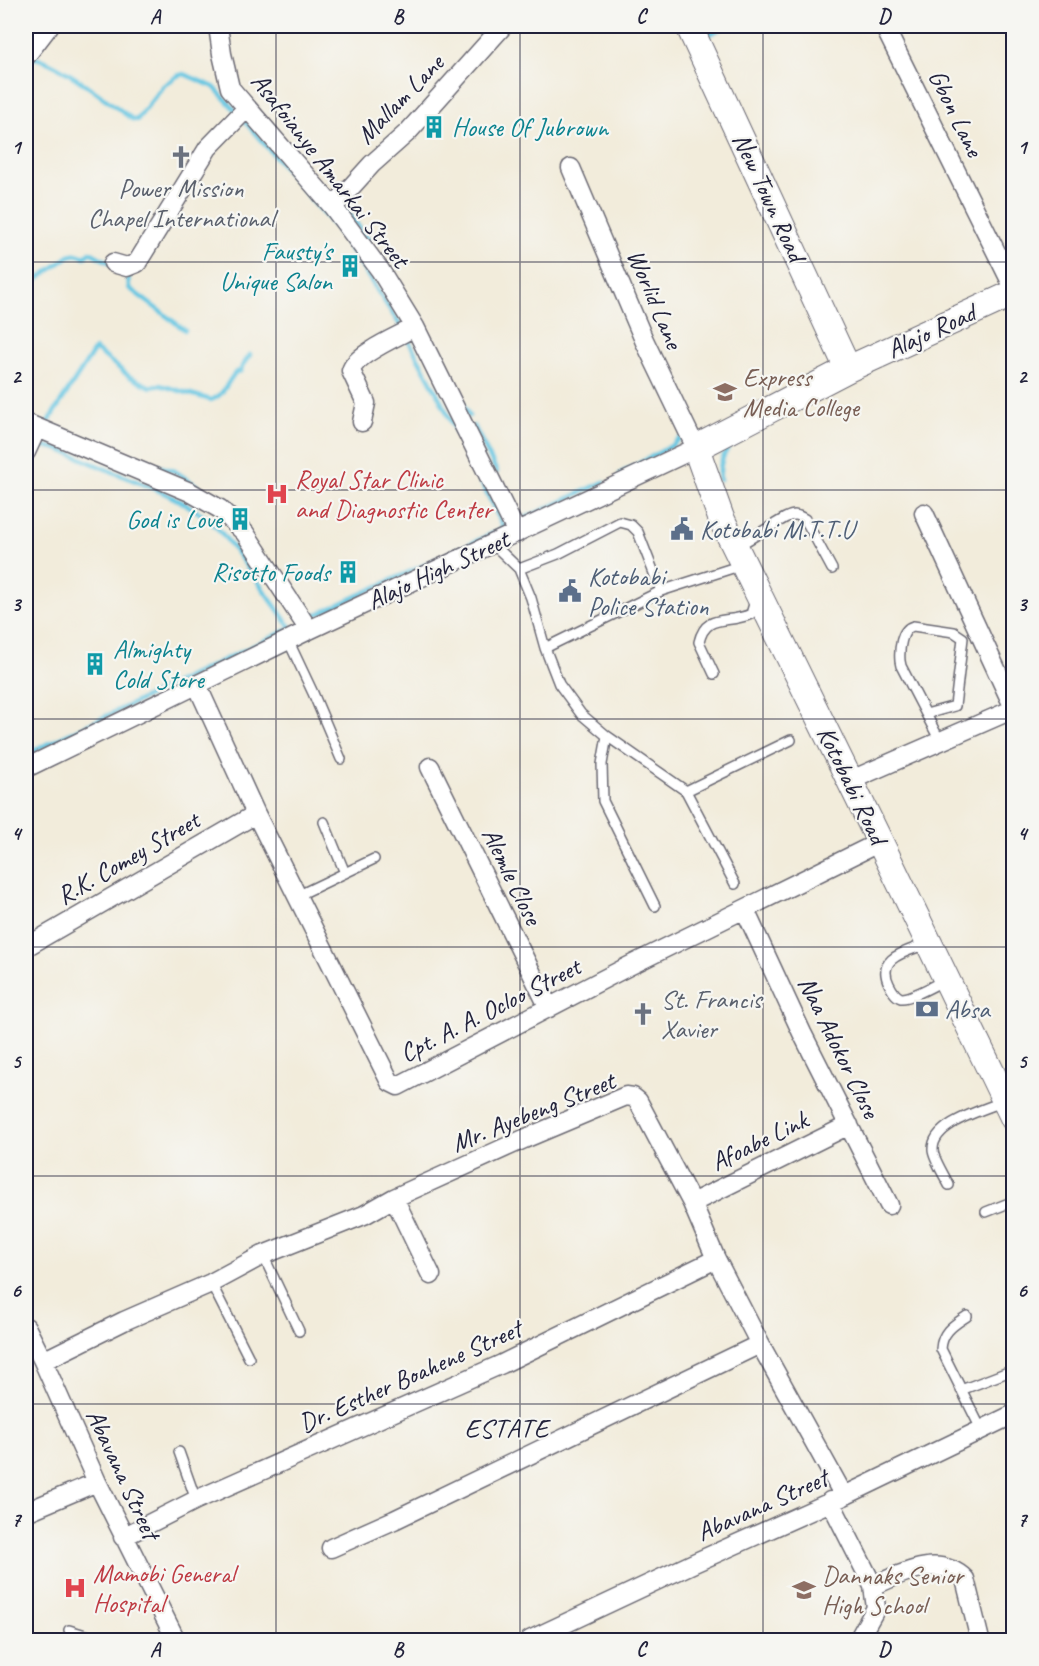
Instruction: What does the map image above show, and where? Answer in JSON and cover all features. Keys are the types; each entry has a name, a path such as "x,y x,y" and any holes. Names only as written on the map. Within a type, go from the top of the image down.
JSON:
{"street":[{"path":"26,56 50,26"},
{"name":"Asafoianye Amarkai Street","path":"218,26 230,88 333,207 380,270 415,327 517,533"},
{"name":"Mallam Lane","path":"333,207 372,164 408,132 503,26"},
{"name":"Gbon Lane","path":"884,26 1014,291"},
{"name":"New Town Road","path":"697,28 848,369"},
{"path":"113,262 127,267 137,263 208,148 247,108"},
{"name":"Worlid Lane","path":"572,168 644,340 696,448"},
{"name":"Alajo Road","path":"848,369 1014,291"},
{"path":"362,422 366,403 351,371 352,367 361,357 415,327"},
{"name":"Alajo High Street","path":"26,766 696,448 848,369"},
{"path":"26,452 31,425 190,492 220,508 245,533 309,630"},
{"name":"Kotobabi Road","path":"696,448 738,560 880,842 1009,1110"},
{"path":"849,781 1014,708 924,513"},
{"name":"Cpt. A. A. Ocloo Street","path":"197,685 297,897 390,1082 398,1086 880,842"},
{"name":"Alemle Close","path":"430,767 549,1008"},
{"name":"R.K. Comey Street","path":"26,946 256,814"},
{"name":"Naa Adokor Close","path":"745,910 889,1205"},
{"name":"Mr. Ayebeng Street","path":"43,1361 212,1283 263,1256 364,1215 394,1198 534,1135 626,1096 633,1097 638,1101 692,1203 716,1260 837,1499 873,1586"},
{"name":"Afoabe Link","path":"692,1203 849,1125"},
{"path":"394,1198 431,1275"},
{"name":"Dr. Esther Boahene Street","path":"123,1537 196,1500 502,1364 716,1260"},
{"name":"Abavana Street","path":"26,1327 123,1537 176,1641"},
{"path":"331,1548 760,1344"},
{"name":"Abavana Street","path":"530,1641 1014,1414"},
{"path":"26,1512 97,1482"},
{"path":"858,1641 876,1608 873,1586 921,1568 940,1566 959,1572 965,1579 980,1641"}],"lane":[{"path":"545,648 661,591 738,560 785,518 794,514 805,519 832,569"},
{"path":"519,569 558,554 620,522 631,525 638,532 661,591"},
{"path":"493,544 519,569 531,598 545,648 559,684 581,714 607,736 686,791 735,884"},
{"path":"714,674 699,642 702,629 708,623 742,618 751,614 754,604 738,560"},
{"path":"926,714 955,706 963,638 954,632 913,626 908,627 904,632 900,661 926,714 940,741"},
{"path":"288,640 341,759"},
{"path":"607,736 602,764 603,801 655,906"},
{"path":"686,791 791,740"},
{"path":"324,822 345,873"},
{"path":"297,897 374,859"},
{"path":"928,943 891,959 886,966 885,975 894,993 900,998 908,997 946,980"},
{"path":"949,1185 933,1151 936,1138 942,1130 950,1124 1009,1110"},
{"path":"986,1212 1014,1201"},
{"path":"263,1256 299,1331"},
{"path":"212,1283 249,1358"},
{"path":"967,1316 946,1331 941,1341 941,1349 981,1429"},
{"path":"961,1390 1008,1372"},
{"path":"179,1452 196,1500"},
{"path":"69,1630 102,1641"}],"waterway":[{"path":"706,26 710,34 726,26"},
{"path":"26,40 37,28"},
{"path":"32,58 42,60 68,73 132,119 137,120 163,86 184,74 214,87 237,112"},
{"path":"242,118 337,229 402,328"},
{"path":"346,210 368,239"},
{"path":"26,288 69,256 76,254 85,257 90,252 110,263"},
{"path":"128,271 129,288 185,330"},
{"path":"406,336 504,528"},
{"path":"46,425 95,349 130,377 151,387 160,385 211,400 223,391 236,372 241,371 250,355"},
{"path":"455,388 469,416"},
{"path":"474,426 497,472"},
{"path":"620,474 671,446 680,438"},
{"path":"720,480 722,459 733,441"},
{"path":"26,747 29,753 291,628 221,532 198,512 155,489 73,455 47,447 34,447"},
{"path":"134,459 175,471 197,486"},
{"path":"516,522 604,482"},
{"path":"307,619 509,526"}],"place":[{"name":"House Of Jubrown","path":"434,127"},
{"name":"Power Mission Chapel International","path":"181,157"},
{"name":"Fausty's Unique Salon","path":"350,266"},
{"name":"Express Media College","path":"725,392"},
{"name":"Royal Star Clinic and Diagnostic Center","path":"277,494"},
{"name":"God is Love","path":"240,519"},
{"name":"Kotobabi M.T.T.U","path":"682,529"},
{"name":"Risotto Foods","path":"348,572"},
{"name":"Kotobabi Police Station","path":"570,591"},
{"name":"Almighty Cold Store","path":"95,664"},
{"name":"Absa","path":"927,1009"},
{"name":"St. Francis Xavier","path":"643,1014"},
{"name":"Mamobi General Hospital","path":"75,1588"},
{"name":"Dannaks Senior High School","path":"804,1590"}],"district":[{"name":"ESTATE","path":"507,1428"}]}
